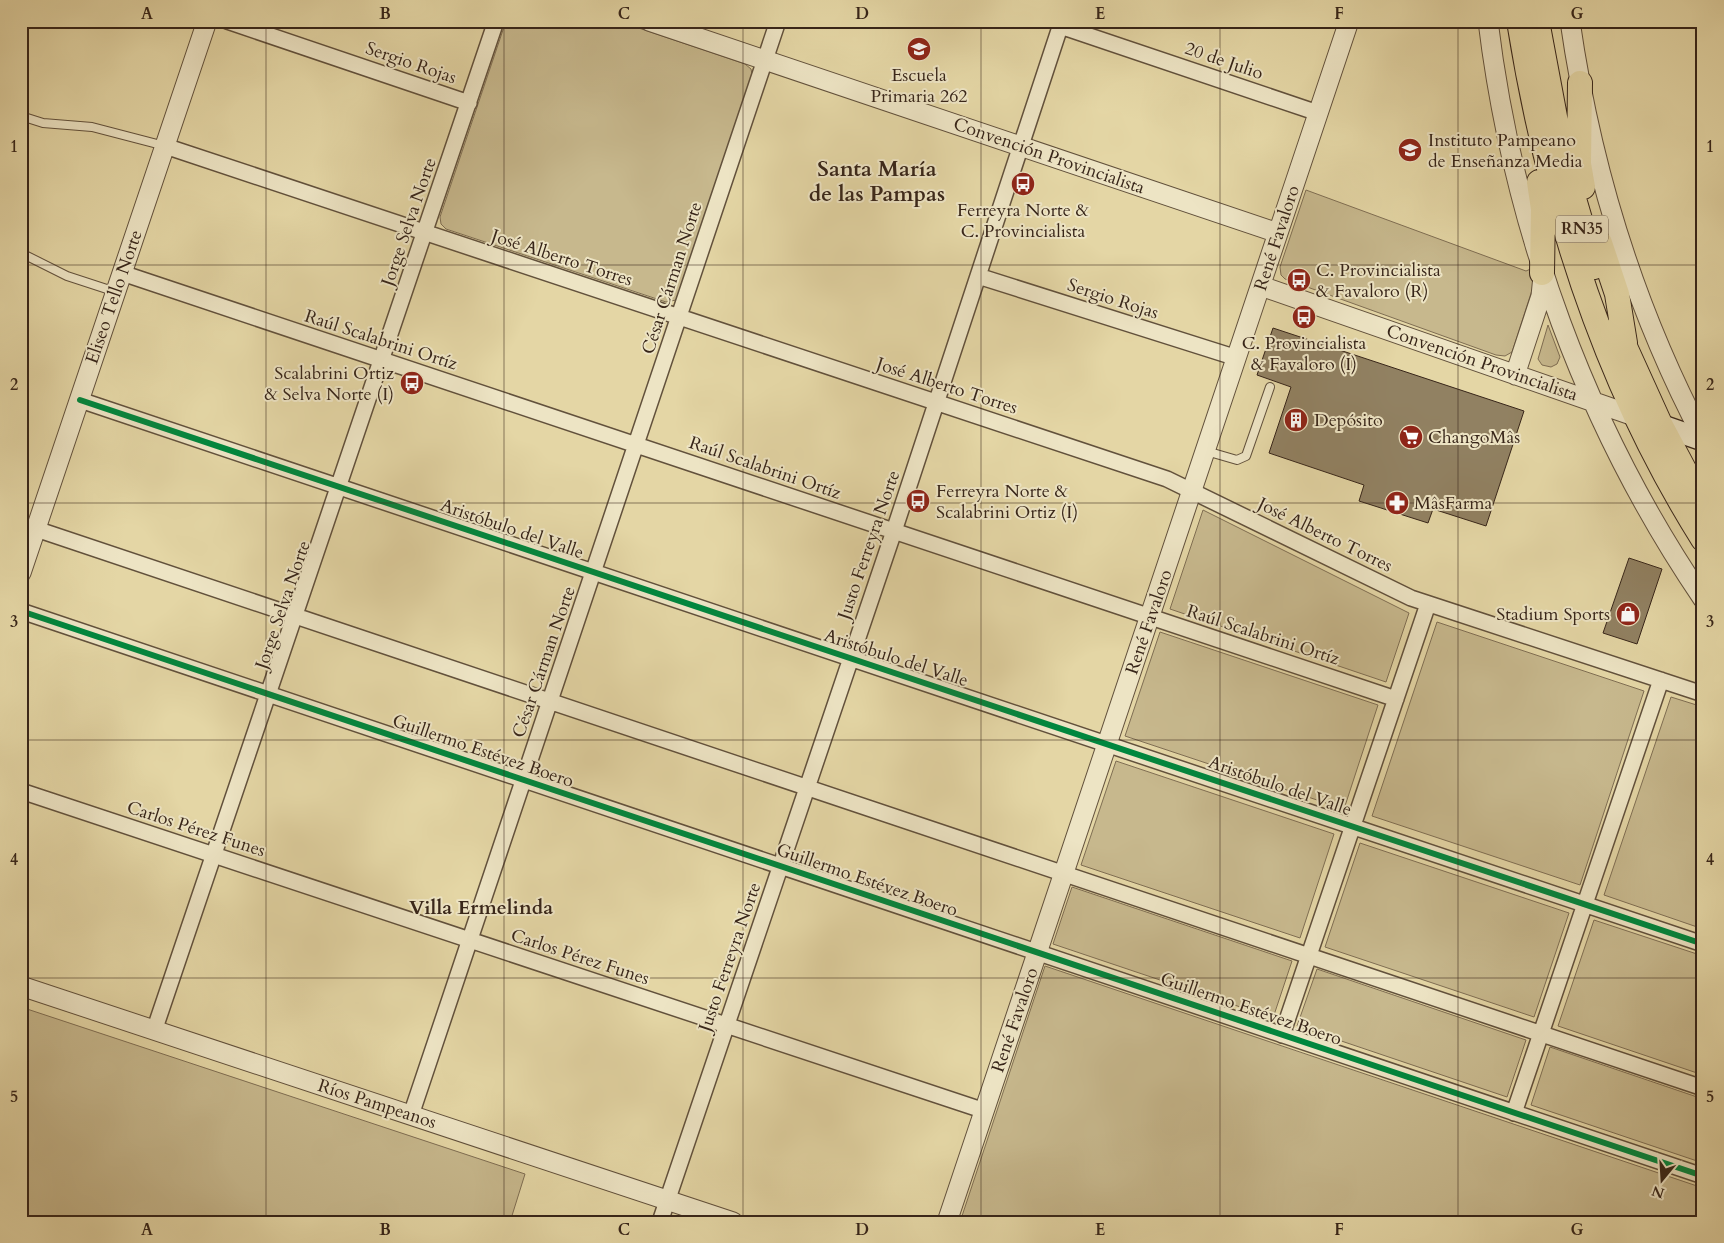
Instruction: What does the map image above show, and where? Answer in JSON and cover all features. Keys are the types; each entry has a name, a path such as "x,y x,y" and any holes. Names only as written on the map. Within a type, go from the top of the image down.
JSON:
{"highway":[{"path":"1525,22 1521,92 1542,202 1542,273"},
{"name":"RN35","path":"1525,22 1555,122 1571,192 1596,271 1627,353 1661,426 1693,506 1703,539"},
{"name":"RN35","path":"1525,22 1537,119 1560,213 1590,304 1637,417 1693,506"},
{"path":"1580,83 1580,174 1616,294 1627,353"},
{"path":"1693,506 1703,554"}],"main road":[{"name":"Convención Provincialista","path":"1637,417 1703,439"}],"street":[{"name":"Eliseo Tello Norte","path":"21,573 207,21"},
{"name":"Sergio Rojas","path":"227,21 469,102"},
{"name":"Jorge Selva Norte","path":"154,1030 496,21"},
{"name":"Convención Provincialista","path":"649,21 1278,233"},
{"name":"César Cárman Norte","path":"411,1115 778,21"},
{"name":"René Favaloro","path":"947,1222 1349,21"},
{"path":"1488,21 1508,140 1523,207 1542,273 1595,402 1646,507 1703,599"},
{"path":"1570,21 1580,83 1602,181 1629,268 1662,354 1703,439"},
{"name":"20 de Julio","path":"1061,23 1318,113"},
{"name":"Justo Ferreyra Norte","path":"660,1222 894,531 1061,23"},
{"name":"José Alberto Torres","path":"165,146 1167,479 1193,490 1394,590 1428,604 1703,694"},
{"name":"Raúl Scalabrini Ortíz","path":"122,273 1396,699"},
{"path":"1515,375 1541,296 1542,273"},
{"name":"Sergio Rojas","path":"978,276 1237,358"},
{"name":"Convención Provincialista","path":"1261,286 1637,417"},
{"name":"Aristóbulo del Valle","path":"80,400 1703,944"},
{"path":"36,530 1703,1088"},
{"path":"1282,1035 1428,604"},
{"name":"Guillermo Estévez Boero","path":"21,611 1703,1176"},
{"path":"1514,1113 1661,680"},
{"name":"Carlos Pérez Funes","path":"21,791 985,1111"},
{"name":"Ríos Pampeanos","path":"21,986 733,1222"}],"lane":[{"path":"21,116 43,123 92,127 165,146"},
{"path":"21,253 67,276 116,292"},
{"path":"1206,451 1234,460 1244,458 1270,387"}],"shaded area":[{"path":"506,21 618,21 745,64 751,69 752,74 676,300 666,302 446,229 441,224 440,217"},
{"path":"1306,190 1526,271 1533,268 1534,284 1512,352 1505,356 1496,355 1285,279 1281,275 1280,267"},
{"path":"1548,325 1560,357 1557,364 1551,367 1542,365 1538,359"},
{"path":"1203,510 1409,613 1386,682 1170,609"},
{"path":"1437,622 1644,691 1580,885 1372,816"},
{"path":"1160,632 1378,705 1344,809 1125,736"},
{"path":"1671,697 1703,707 1703,929 1604,895"},
{"path":"1116,761 1334,834 1300,938 1081,865"},
{"path":"1360,843 1569,913 1534,1017 1325,947"},
{"path":"1072,887 1292,961 1273,1018 1053,944"},
{"path":"1594,920 1703,956 1703,1075 1558,1026"},
{"path":"1045,966 1703,1188 1703,1222 960,1222"},
{"path":"1317,969 1526,1040 1507,1097 1297,1026"},
{"path":"21,1007 525,1174 510,1222 21,1222"},
{"path":"1550,1047 1703,1099 1703,1163 1531,1105"}],"building":[{"name":"ChangoMâs","path":"1273,328 1524,411 1486,526 1433,509 1428,523 1359,501 1364,485 1269,453 1291,387 1257,375"},
{"name":"Stadium Sports","path":"1629,558 1662,569 1637,644 1603,633"}],"cycle path":[{"path":"80,400 1703,944"},
{"path":"21,611 1703,1176"}],"place":[{"name":"Escuela Primaria 262","path":"919,49"},
{"name":"Instituto Pampeano de Enseñanza Media","path":"1410,150"},
{"name":"Ferreyra Norte & C. Provincialista","path":"1023,184"},
{"name":"C. Provincialista & Favaloro (R)","path":"1299,280"},
{"name":"C. Provincialista & Favaloro (I)","path":"1304,317"},
{"name":"Scalabrini Ortiz & Selva Norte (I)","path":"412,383"},
{"name":"Depósito","path":"1296,420"},
{"name":"ChangoMâs","path":"1411,437"},
{"name":"Ferreyra Norte & Scalabrini Ortiz (I)","path":"918,501"},
{"name":"MâsFarma","path":"1397,503"},
{"name":"Stadium Sports","path":"1628,614"}],"district":[{"name":"Santa María de las Pampas","path":"877,182"},
{"name":"Villa Ermelinda","path":"481,907"}]}
